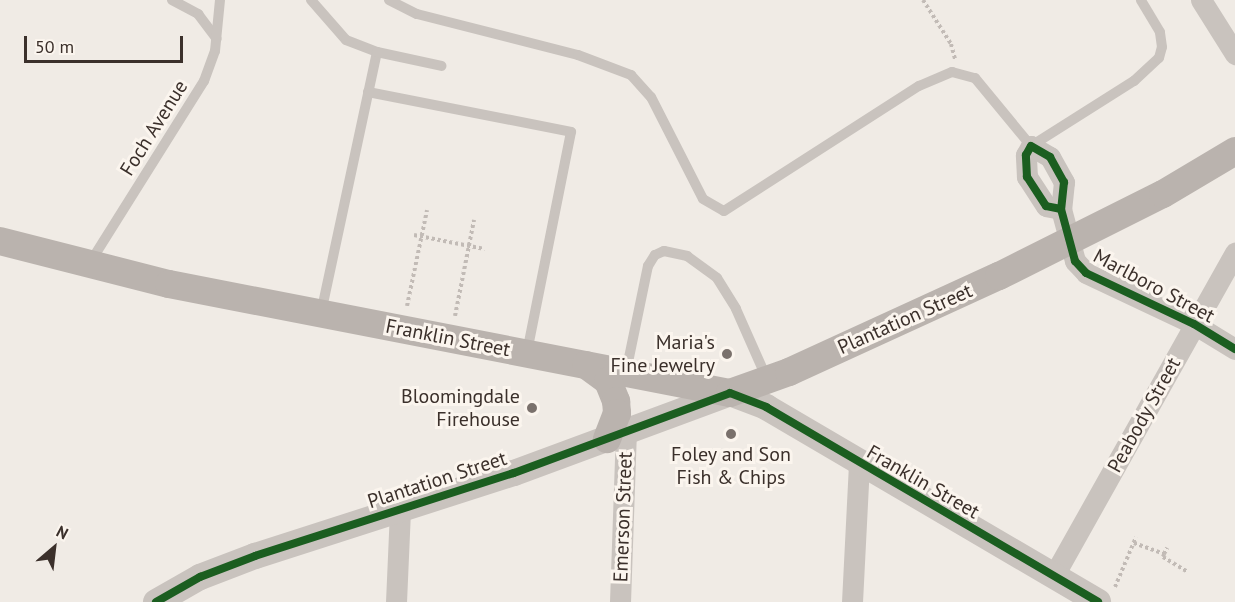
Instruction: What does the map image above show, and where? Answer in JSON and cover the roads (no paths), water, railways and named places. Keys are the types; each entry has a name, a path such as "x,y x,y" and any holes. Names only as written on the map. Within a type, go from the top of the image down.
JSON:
{"main road":[{"name":"Plantation Street","path":"730,393 767,380 1069,241 1163,194 1235,151"},
{"name":"Franklin Street","path":"0,241 89,264 321,313 730,393"},
{"path":"584,364 608,381 616,401 617,435"}],"street":[{"path":"1202,0 1235,54"},
{"path":"1031,146 1026,155 1027,177 1046,206 1061,209"},
{"name":"Marlboro Street","path":"1031,146 1050,158 1064,182 1061,209 1075,261 1086,273 1194,324 1235,349"},
{"name":"Peabody Street","path":"1053,577 1235,253"},
{"name":"Franklin Street","path":"730,393 766,407 860,465 1053,577 1105,598"},
{"name":"Plantation Street","path":"156,602 180,595 255,556 617,435 730,393"},
{"name":"Emerson Street","path":"617,435 620,602"},
{"path":"852,602 860,465"},
{"path":"396,602 400,509"}],"lane":[{"path":"172,0 198,14 217,39"},
{"name":"Foch Avenue","path":"89,264 204,81 217,39 220,0"},
{"path":"311,0 346,40 376,52 442,66"},
{"path":"389,0 417,14 578,55 631,75 651,97 703,199 724,211 919,86 958,71 975,78 1031,146 1134,81 1159,58 1162,47 1160,32 1141,0"},
{"path":"321,313 376,52"},
{"path":"368,92 571,132 527,353"},
{"path":"626,373 648,266 655,255 664,251 687,256 717,278 736,309 767,380"}],"place":[{"name":"Maria's Fine Jewelry","path":"727,354"},
{"name":"Bloomingdale Firehouse","path":"532,408"},
{"name":"Foley and Son Fish & Chips","path":"731,434"}]}
